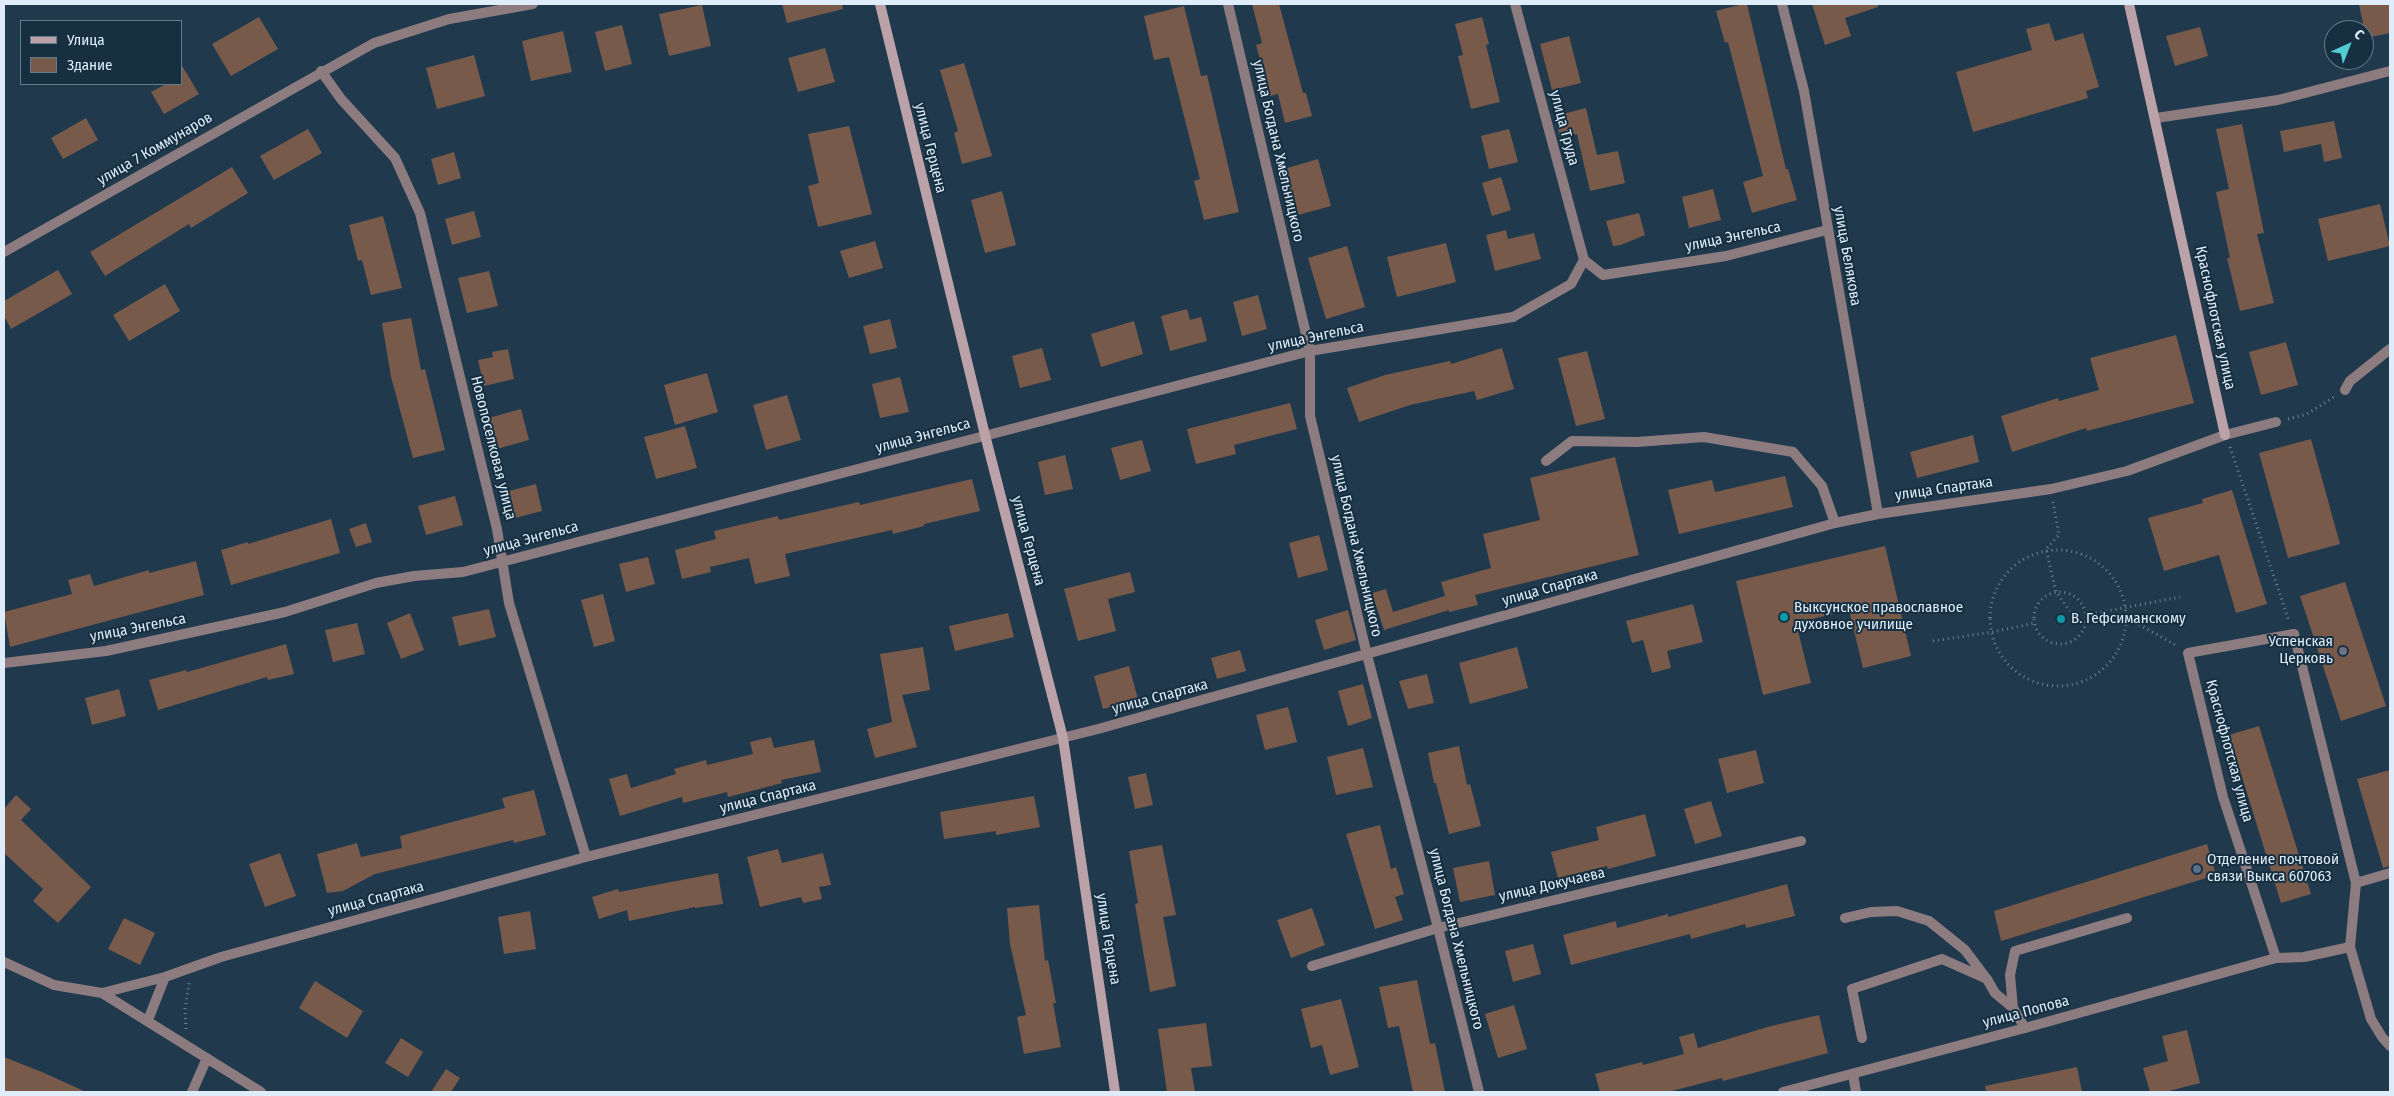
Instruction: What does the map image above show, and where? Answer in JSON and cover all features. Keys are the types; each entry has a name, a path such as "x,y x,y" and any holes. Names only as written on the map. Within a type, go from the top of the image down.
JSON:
{"street":[{"name":"улица 7 Коммунаров","path":"4,252 374,43 449,19 533,4"},
{"name":"улица Герцена","path":"880,4 985,435 1063,738 1115,1092"},
{"name":"улица Богдана Хмельницкого","path":"1228,4 1310,351 1310,416 1367,655 1479,1092"},
{"name":"улица Труда","path":"1515,4 1584,260"},
{"name":"улица Белякова","path":"1782,4 1804,91 1878,514"},
{"name":"Краснофлотская улица","path":"2129,4 2226,435"},
{"name":"Новопоселковая улица","path":"321,72 341,99 395,158 420,214 504,561 510,603 586,857"},
{"path":"2156,118 2278,100 2390,72"},
{"name":"улица Энгельса","path":"4,663 106,651 285,612 376,583 414,576 463,572 1310,351 1513,317 1571,284 1584,260 1604,275 1726,256 1827,230"},
{"path":"2345,390 2350,381 2390,349"},
{"name":"улица Спартака","path":"102,993 164,977 195,965 586,857 1063,738 1367,655 1835,523 1878,514 2051,489 2127,471 2226,435 2276,422"},
{"path":"1546,462 1572,441 1637,442 1704,437 1793,452 1822,486 1835,523"},
{"path":"2188,653 2294,634 2356,883 2350,947 2371,1019 2390,1046"},
{"name":"Краснофлотская улица","path":"2188,653 2223,797 2276,958"},
{"name":"улица Докучаева","path":"1312,966 1438,928 1801,842"},
{"path":"2356,883 2390,873"},
{"path":"1845,918 1871,912 1897,911 1929,921 1965,950 1987,978 1995,993 2014,1008"},
{"path":"2025,1028 2014,1008 2010,975 2016,951 2127,918"},
{"name":"улица Попова","path":"1783,1092 2025,1028 2276,958 2304,957 2350,947"},
{"path":"1862,1038 1852,989 1942,959 1987,978"},
{"path":"4,962 54,985 102,993 261,1092"},
{"path":"148,1020 164,977"},
{"path":"192,1092 207,1058"},
{"path":"1853,1074 1856,1092"}],"path":[{"path":"2276,422 2307,414 2345,390"},
{"path":"2226,435 2294,634"},
{"path":"2046,548 2073,551 2098,562 2116,581 2122,593 2126,609 2125,633 2114,657 2095,675 2070,685 2043,684 2019,673 2001,654 1993,632 1990,616 1992,602 2002,578 2022,560 2046,548 2059,535 2051,489"},
{"path":"2046,548 2056,592 2070,611"},
{"path":"2056,592 2076,598 2086,615 2085,625 2081,634 2074,641 2064,644 2054,644 2045,639 2038,632 2035,622 2035,612 2040,603 2046,596 2056,592"},
{"path":"2086,615 2126,609 2180,597"},
{"path":"2125,617 2188,653"},
{"path":"1934,641 1993,632 2035,622"},
{"path":"188,1045 185,1008 188,988 195,965"}],"building":[{"path":"782,4 842,4 843,9 787,23"},
{"path":"1252,4 1279,4 1303,93 1306,93 1312,116 1285,123 1278,94 1270,96 1256,45 1262,43"},
{"path":"1747,4 1786,169 1788,169 1797,200 1752,213 1743,182 1763,176 1728,42 1725,43 1716,11"},
{"path":"1812,4 1878,4 1878,7 1845,18 1851,36 1825,45"},
{"path":"2359,4 2390,4 2390,33 2374,36 2374,20 2362,20"},
{"path":"702,5 711,46 669,56 659,14"},
{"path":"1184,6 1201,76 1207,75 1239,212 1204,220 1194,181 1200,179 1169,57 1154,60 1144,16"},
{"path":"259,17 278,49 231,76 212,44"},
{"path":"1482,17 1489,44 1486,45 1500,102 1471,109 1458,56 1463,55 1455,24"},
{"path":"2049,23 2055,41 2083,33 2099,87 2086,91 2088,98 1973,132 1956,72 2032,50 2026,29"},
{"path":"622,25 632,64 605,71 595,32"},
{"path":"2200,27 2208,56 2175,66 2166,36"},
{"path":"563,31 572,72 531,81 522,41"},
{"path":"1569,36 1581,83 1552,90 1540,44"},
{"path":"825,48 835,82 798,92 788,58"},
{"path":"474,55 485,96 437,109 426,68"},
{"path":"964,63 992,156 962,164 954,133 958,131 940,70"},
{"path":"182,66 199,94 164,114 151,92 164,85 182,85"},
{"path":"1586,108 1597,155 1618,151 1625,183 1590,191 1577,134 1560,138 1555,116"},
{"path":"86,118 98,140 63,159 51,138"},
{"path":"2334,121 2342,158 2324,162 2321,144 2284,152 2280,131"},
{"path":"2242,124 2264,233 2257,234 2274,303 2240,311 2227,258 2230,258 2216,192 2229,189 2216,129"},
{"path":"849,126 872,214 818,227 808,186 819,183 808,134"},
{"path":"308,129 322,153 274,180 260,156"},
{"path":"1509,129 1518,162 1489,169 1481,136"},
{"path":"454,152 461,178 438,185 431,159"},
{"path":"1318,159 1331,206 1298,215 1284,169"},
{"path":"232,167 248,193 191,228 189,224 105,276 90,252"},
{"path":"1501,177 1511,210 1492,216 1482,183"},
{"path":"1713,189 1721,220 1689,228 1682,197"},
{"path":"1002,191 1016,245 985,253 971,200"},
{"path":"2380,204 2390,246 2328,261 2318,219"},
{"path":"474,211 481,237 452,245 445,219"},
{"path":"1639,213 1645,235 1621,245 1613,246 1606,221"},
{"path":"383,216 402,288 371,295 362,260 358,261 349,225"},
{"path":"1506,230 1508,239 1534,233 1541,259 1495,271 1486,235"},
{"path":"875,241 883,268 849,278 840,251"},
{"path":"1446,243 1456,282 1397,297 1387,257"},
{"path":"1347,246 1365,307 1326,319 1308,258"},
{"path":"58,270 72,294 11,329 4,316 4,301"},
{"path":"489,271 498,306 467,313 458,278"},
{"path":"165,284 180,311 129,341 113,315"},
{"path":"1258,295 1267,329 1242,336 1233,302"},
{"path":"1187,309 1190,320 1201,317 1207,341 1170,351 1161,316"},
{"path":"411,318 421,370 425,369 445,450 413,458 391,377 382,323"},
{"path":"890,319 897,348 870,354 863,326"},
{"path":"1134,321 1143,354 1101,367 1091,334"},
{"path":"2176,335 2194,403 2087,431 2086,428 2012,452 2001,416 2058,398 2059,401 2099,390 2090,358"},
{"path":"2286,342 2298,385 2261,395 2249,352"},
{"path":"1042,348 1051,380 1020,388 1012,356"},
{"path":"1502,348 1514,389 1477,400 1474,391 1410,405 1359,422 1347,388 1385,375 1450,361 1451,364"},
{"path":"508,349 514,379 484,386 478,360 493,357 492,352"},
{"path":"1587,351 1605,419 1576,426 1558,358"},
{"path":"707,373 718,412 675,425 664,385"},
{"path":"900,377 909,412 880,418 872,384"},
{"path":"787,395 801,440 766,450 753,405"},
{"path":"1290,403 1297,429 1234,445 1236,454 1196,464 1187,429"},
{"path":"521,409 529,440 493,450 485,419"},
{"path":"685,426 697,468 656,479 644,437"},
{"path":"1973,435 1979,462 1917,478 1910,452"},
{"path":"2311,439 2340,544 2288,558 2259,453"},
{"path":"1142,440 1151,471 1120,480 1111,448"},
{"path":"1065,455 1073,489 1045,495 1038,462"},
{"path":"1615,457 1639,555 1475,595 1478,605 1449,612 1449,610 1384,630 1372,593 1386,589 1393,612 1445,596 1441,582 1491,568 1483,534 1540,520 1530,478"},
{"path":"1785,476 1793,507 1679,534 1668,490 1712,480 1715,492"},
{"path":"972,479 980,511 924,524 924,526 893,534 892,530 785,554 790,576 755,584 749,558 710,567 711,572 682,579 675,550 716,539 714,531 778,516 779,520 859,502 860,505"},
{"path":"536,484 542,511 511,519 505,492"},
{"path":"2232,490 2267,604 2236,613 2219,555 2164,571 2148,518 2203,503 2202,499"},
{"path":"455,496 463,525 426,535 418,506"},
{"path":"331,519 340,553 231,585 221,550 248,542 248,544"},
{"path":"366,523 372,542 356,547 349,529"},
{"path":"1319,535 1328,570 1298,578 1289,543"},
{"name":"Выксунское православное духовное училище","path":"1885,546 1911,656 1863,668 1849,610 1796,623 1811,683 1763,695 1736,581"},
{"path":"648,557 655,584 626,592 619,564"},
{"path":"196,561 204,595 10,647 4,612 72,594 68,580 90,574 94,586 149,570 149,573"},
{"path":"1130,572 1135,592 1108,599 1116,631 1078,641 1064,589"},
{"name":"Успенская Церковь","path":"2345,582 2386,706 2341,721 2300,596"},
{"path":"603,594 615,641 594,647 581,600"},
{"path":"1693,604 1703,642 1667,651 1671,668 1652,673 1643,640 1632,643 1626,621"},
{"path":"489,609 496,637 459,646 452,617"},
{"path":"1348,610 1356,640 1324,650 1315,620"},
{"path":"410,613 424,650 401,659 387,623"},
{"path":"1008,613 1014,637 955,651 949,626"},
{"path":"357,623 365,654 333,662 325,630"},
{"path":"286,644 294,674 268,680 267,677 158,710 149,680 186,670 187,672"},
{"path":"923,647 930,690 902,695 917,747 875,758 867,729 892,722 880,654"},
{"path":"1517,647 1528,688 1470,704 1459,663"},
{"path":"1240,650 1246,671 1217,679 1211,658"},
{"path":"1129,666 1138,699 1103,709 1094,676"},
{"path":"1427,674 1434,703 1408,709 1399,681"},
{"path":"1363,684 1372,718 1348,726 1338,691"},
{"path":"119,689 126,716 92,725 85,698"},
{"path":"1288,707 1297,742 1265,750 1256,715"},
{"path":"2259,726 2311,894 2281,903 2229,735"},
{"path":"771,737 774,748 814,740 821,772 781,780 782,783 728,797 727,792 683,803 682,797 620,816 609,779 627,774 631,788 676,774 674,769 706,760 707,765 753,754 750,742"},
{"path":"1459,746 1467,785 1470,784 1481,826 1449,834 1436,783 1434,783 1428,753"},
{"path":"1363,748 1373,787 1336,795 1327,757"},
{"path":"1756,750 1764,783 1727,793 1718,759"},
{"path":"2390,770 2390,866 2383,868 2357,779"},
{"path":"1146,773 1153,805 1135,809 1128,777"},
{"path":"534,790 546,835 514,843 513,840 375,874 343,891 327,893 317,854 357,843 361,857 402,848 400,836 505,808 502,798"},
{"path":"16,795 31,809 21,820 91,887 58,923 33,901 43,889 4,853 4,809"},
{"path":"1034,796 1040,827 996,835 996,831 944,839 940,812"},
{"path":"1711,801 1722,836 1695,844 1684,809"},
{"path":"1645,814 1656,856 1608,869 1607,866 1558,878 1551,852 1599,840 1596,827"},
{"path":"1380,825 1391,869 1396,867 1404,894 1395,897 1403,920 1375,929 1346,834"},
{"path":"2207,844 2216,875 2001,941 1994,911"},
{"path":"1162,845 1176,915 1163,917 1176,986 1150,992 1135,904 1138,903 1129,851"},
{"path":"778,849 782,863 823,853 831,885 819,887 822,899 803,903 801,897 760,907 747,857"},
{"path":"280,853 296,896 265,907 249,864"},
{"path":"1489,861 1495,895 1460,902 1453,868"},
{"path":"718,873 723,904 695,907 629,921 627,910 599,919 592,897 618,889 619,892"},
{"path":"1787,884 1795,916 1746,928 1745,924 1691,939 1690,934 1571,965 1563,935 1616,921 1617,928 1668,914 1668,917"},
{"path":"1039,905 1045,961 1048,960 1056,1003 1053,1003 1061,1047 1024,1054 1017,1017 1026,1015 1010,944 1007,908"},
{"path":"1312,908 1325,945 1291,958 1277,920"},
{"path":"530,911 536,949 504,954 498,917"},
{"path":"124,918 155,933 140,965 108,949"},
{"path":"1533,944 1541,974 1513,982 1505,951"},
{"path":"1417,980 1430,1044 1435,1043 1445,1092 1413,1092 1399,1026 1388,1028 1379,987"},
{"path":"315,981 363,1011 347,1038 299,1008"},
{"path":"1341,999 1359,1067 1330,1075 1322,1045 1311,1048 1301,1009"},
{"path":"1514,1005 1527,1049 1498,1058 1485,1014"},
{"path":"1819,1015 1828,1053 1723,1081 1722,1078 1668,1092 1600,1092 1595,1074 1642,1062 1643,1065 1684,1054 1679,1037 1694,1033 1698,1048 1771,1026"},
{"path":"1206,1023 1212,1066 1191,1068 1195,1092 1167,1092 1158,1029"},
{"path":"2187,1030 2200,1083 2165,1092 2150,1092 2143,1068 2168,1061 2162,1036"},
{"path":"401,1038 423,1052 408,1077 385,1063"},
{"path":"4,1057 42,1072 86,1092 4,1092"},
{"path":"2077,1067 2082,1092 1986,1092 1985,1086"},
{"path":"446,1069 460,1078 451,1092 431,1092"}],"place":[{"name":"Выксунское православное духовное училище","path":"1784,617"},
{"name":"В. Гефсиманскому","path":"2061,619"},
{"name":"Успенская Церковь","path":"2343,651"},
{"name":"Отделение почтовой связи Выкса 607063","path":"2197,869"}]}
